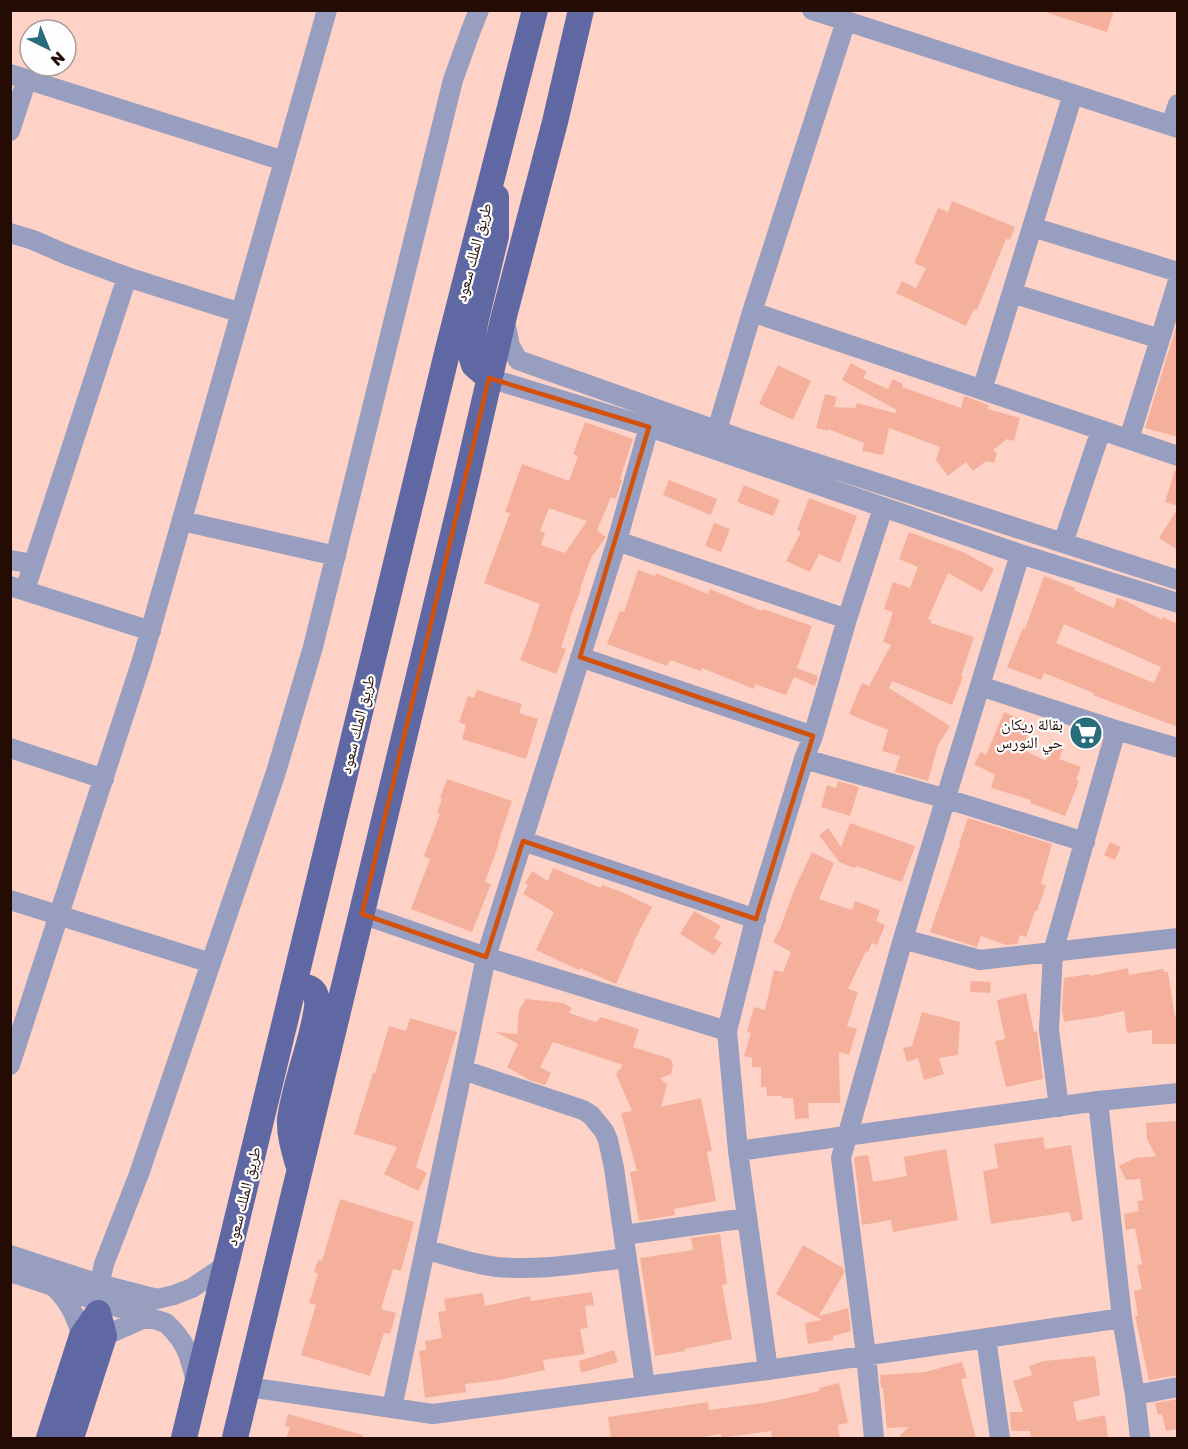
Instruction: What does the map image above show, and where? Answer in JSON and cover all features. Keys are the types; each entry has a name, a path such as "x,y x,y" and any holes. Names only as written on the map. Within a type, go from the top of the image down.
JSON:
{"main road":[{"name":"طريق الملك سعود","path":"184,1438 448,349 535,10"},
{"path":"235,1438 504,316 555,122 581,10"},
{"path":"489,378 474,365 471,355 472,339 496,236 495,204 508,120"},
{"path":"293,988 306,987 317,997 313,1028 290,1120 294,1150 300,1170"},
{"path":"49,1438 96,1313"},
{"path":"71,1438 96,1313"}],"street":[{"path":"10,1065 151,631 327,10"},
{"path":"96,1313 101,1275 139,1174 276,772 313,646 453,80 466,10"},
{"path":"453,80 479,10"},
{"path":"812,10 1174,127 1178,104"},
{"path":"717,430 752,312 846,21"},
{"path":"10,131 19,78"},
{"path":"22,78 284,161"},
{"path":"982,390 1073,94"},
{"path":"1032,227 1178,272"},
{"path":"10,233 127,277 241,313"},
{"path":"127,277 33,564 18,588 151,631"},
{"path":"1129,439 1178,281"},
{"path":"1012,293 1160,339"},
{"path":"752,312 1178,456"},
{"path":"504,316 510,346 518,360 717,430 1178,580"},
{"path":"489,378 649,427 1020,554 1178,603"},
{"path":"392,1408 486,957 617,541 649,427 650,407"},
{"path":"1063,543 1101,430"},
{"path":"768,1370 738,1151 727,1031 756,919 883,508"},
{"path":"182,521 336,556"},
{"path":"617,541 847,619"},
{"path":"874,1438 867,1355 842,1158 903,939 1020,554"},
{"path":"10,560 33,564"},
{"path":"580,657 813,736"},
{"path":"980,686 1178,748"},
{"path":"1059,1107 1049,1030 1053,952 1116,730"},
{"path":"10,748 104,779"},
{"path":"804,759 947,799 1085,842"},
{"path":"523,841 756,919"},
{"path":"10,900 211,963"},
{"path":"362,914 486,957 727,1031"},
{"path":"903,939 980,960 1178,938"},
{"path":"463,1070 574,1106 591,1116 608,1140 645,1386"},
{"path":"738,1151 1098,1101 1178,1093"},
{"path":"1098,1101 1122,1318 1140,1438"},
{"path":"624,1235 747,1218"},
{"path":"10,1272 57,1279 99,1259 111,1248"},
{"path":"425,1249 495,1266 517,1268 627,1258"},
{"path":"10,1255 57,1279 96,1313 156,1319 166,1323 177,1333 187,1349 197,1385"},
{"path":"96,1313 174,1295 192,1288 226,1265"},
{"path":"57,1279 71,1308 156,1319"},
{"path":"156,1299 156,1319"},
{"path":"248,1387 433,1414 768,1370 1122,1318"},
{"path":"987,1338 1000,1438"},
{"path":"1135,1395 1178,1387"}],"highlighted area":[{"path":"489,378 649,427 580,657 813,736 756,919 523,841 486,957 362,914"}],"building":[{"path":"1048,10 1114,10 1107,32 1048,13"},
{"path":"952,201 1015,227 1010,240 1006,239 977,310 974,309 966,326 896,293 902,281 916,288 926,268 914,263 938,208 948,212"},
{"path":"1176,327 1178,327 1178,437 1145,428"},
{"path":"851,363 867,372 863,378 888,389 893,379 903,384 902,387 961,408 964,396 989,405 988,409 1020,418 1014,441 1007,439 993,450 997,454 994,463 986,461 973,471 966,462 948,476 936,460 940,447 889,428 883,455 862,451 864,443 828,429 828,431 816,428 825,394 837,397 834,407 855,408 857,403 895,413 897,410 842,380"},
{"path":"778,365 811,381 793,420 759,404"},
{"path":"585,422 633,439 616,499 611,497 597,530 606,537 591,558 561,647 566,649 556,674 520,660 540,604 484,583 510,513 505,512 522,464 569,481 578,456 573,454","holes":["549,508 587,521 565,553 541,545 545,533 540,531"]},
{"path":"1175,470 1178,471 1178,506 1165,502"},
{"path":"669,480 717,499 711,515 663,495"},
{"path":"744,485 780,500 773,516 737,502"},
{"path":"809,498 857,516 840,563 819,554 810,572 786,561 801,532 797,530"},
{"path":"1178,508 1178,550 1159,538"},
{"path":"714,523 730,529 721,552 705,546"},
{"path":"909,532 963,552 994,569 982,592 948,573 928,619 931,623 974,637 961,676 963,677 952,705 892,681 889,688 950,726 938,745 928,781 895,772 900,756 882,751 888,730 849,714 862,683 869,686 891,645 883,642 893,612 884,609 893,582 910,588 918,567 899,559"},
{"path":"638,570 655,576 656,573 708,594 710,589 762,611 763,609 812,626 797,668 818,676 815,686 794,677 786,695 755,684 754,689 702,668 701,671 670,660 667,666 607,644 620,611 624,612"},
{"path":"1044,576 1075,588 1074,590 1114,608 1117,598 1162,620 1163,617 1178,624 1178,727 1093,695 1094,693 1044,673 1041,680 1007,667 1023,628 1025,629","holes":["1064,624 1161,667 1154,683 1056,643"]},
{"path":"477,690 522,704 519,713 538,719 526,759 462,739 466,725 459,722 468,696 474,698"},
{"path":"1004,712 1032,724 1022,749 1046,761 1052,745 1063,749 1059,759 1081,767 1076,780 1079,781 1065,816 1030,803 1031,800 991,788 995,775 974,764 981,752 986,755"},
{"path":"447,779 512,801 485,882 491,884 472,932 411,909 430,859 424,856 440,814 437,813 442,799 440,798"},
{"path":"838,781 859,787 850,816 821,807 827,785 836,788"},
{"path":"968,818 1052,844 1041,884 1046,885 1037,911 1035,911 1026,937 1020,935 1017,944 1006,945 981,936 977,947 930,932"},
{"path":"850,823 915,846 902,882 839,862 819,835 828,828 841,847"},
{"path":"1110,842 1121,847 1115,860 1104,855"},
{"path":"812,852 834,863 819,899 852,910 855,901 880,910 876,921 885,925 877,945 872,943 868,952 866,951 848,989 858,992 847,1026 857,1029 849,1055 839,1052 840,1103 808,1103 809,1118 795,1119 793,1098 767,1096 766,1087 761,1087 761,1067 752,1067 752,1058 744,1056 751,1033 747,1032 754,1007 765,1010 774,970 783,972 791,952 773,942"},
{"path":"553,868 601,888 602,885 622,892 652,907 633,943 616,984 536,950 554,912 523,894 528,885 525,883 532,871 548,881"},
{"path":"694,911 721,926 714,938 722,943 714,955 680,934"},
{"path":"1128,968 1129,975 1163,969 1164,972 1168,972 1176,1017 1177,1044 1152,1044 1152,1030 1127,1033 1124,1011 1064,1022 1062,1010 1064,978 1090,974 1090,976"},
{"path":"971,981 991,982 990,993 970,992"},
{"path":"1026,993 1034,1032 1037,1031 1043,1079 1006,1087 995,1041 1005,1039 997,1000"},
{"path":"526,999 563,1003 572,1008 569,1013 596,1022 601,1017 639,1029 633,1047 671,1059 673,1066 671,1074 660,1078 667,1085 661,1107 701,1098 712,1151 707,1152 716,1201 674,1209 675,1215 639,1221 630,1172 637,1171 621,1113 632,1111 616,1074 623,1065 553,1042 540,1067 551,1073 545,1085 529,1080 507,1067 518,1044 496,1032 517,1034 519,1010"},
{"path":"922,1012 960,1022 958,1055 939,1058 944,1074 924,1080 918,1058 907,1062 903,1048 912,1046"},
{"path":"410,1018 457,1032 416,1167 427,1173 418,1191 384,1174 397,1147 354,1134 389,1026 406,1031"},
{"path":"1178,1121 1178,1375 1149,1380 1135,1316 1138,1316 1134,1291 1142,1289 1137,1265 1142,1264 1135,1228 1126,1230 1124,1214 1139,1211 1137,1201 1143,1200 1140,1179 1126,1180 1119,1166 1135,1158 1156,1156 1147,1139 1146,1123"},
{"path":"1043,1137 1045,1149 1071,1145 1083,1219 1072,1222 1069,1212 991,1224 983,1171 998,1168 994,1144"},
{"path":"946,1149 958,1220 893,1232 891,1220 862,1225 854,1157 868,1155 873,1182 907,1176 904,1157"},
{"path":"340,1199 414,1222 401,1271 393,1269 381,1309 396,1313 390,1334 384,1333 370,1376 301,1355 316,1305 309,1303 318,1274 314,1272 318,1260 322,1261"},
{"path":"720,1234 727,1284 722,1285 732,1339 655,1356 640,1258 693,1250 691,1238"},
{"path":"803,1245 843,1268 844,1273 819,1316 848,1308 851,1331 833,1336 833,1340 808,1344 805,1323 822,1320 776,1294"},
{"path":"592,1292 594,1305 585,1306 588,1328 580,1329 585,1354 543,1360 545,1370 499,1380 465,1384 466,1392 425,1398 419,1351 426,1350 425,1341 442,1338 438,1312 446,1311 444,1299 483,1293 485,1306 530,1296 531,1301"},
{"path":"614,1350 618,1362 581,1373 579,1361"},
{"path":"1095,1356 1100,1395 1073,1402 1077,1421 1105,1415 1108,1438 1031,1438 1030,1431 1011,1431 1010,1412 1023,1412 1013,1381 1032,1375 1029,1366 1044,1361"},
{"path":"962,1362 967,1378 961,1379 976,1438 898,1438 908,1427 887,1428 880,1375 925,1372"},
{"path":"839,1383 848,1423 838,1425 840,1438 772,1438 771,1431 721,1438 721,1434 696,1438 611,1438 608,1417 708,1402 709,1410 769,1402 820,1391 819,1388"},
{"path":"1178,1399 1178,1429 1166,1431 1162,1414 1158,1415 1155,1403"},
{"path":"288,1414 363,1435 363,1438 286,1438 290,1427 285,1426"}],"place":[{"name":"بقالة ريكان حي النورس","path":"1086,733"}]}
